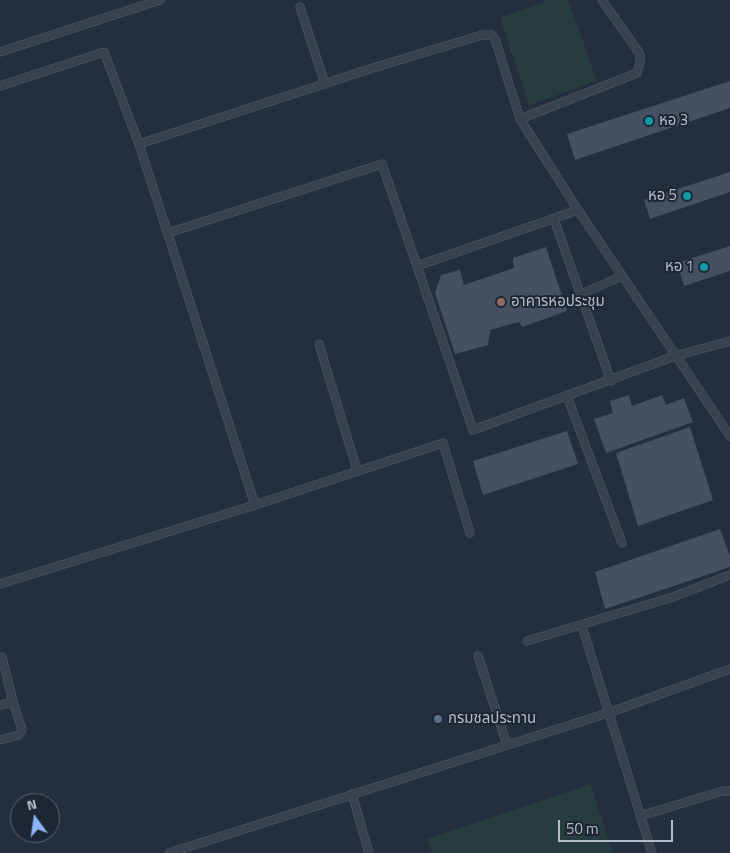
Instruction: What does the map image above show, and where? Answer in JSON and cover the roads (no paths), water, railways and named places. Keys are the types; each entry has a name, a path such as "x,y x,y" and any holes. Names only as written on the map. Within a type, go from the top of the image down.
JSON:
{"lane":[{"path":"0,52 160,0"},
{"path":"520,119 637,73 640,54 602,0"},
{"path":"300,7 325,84"},
{"path":"140,144 482,34 492,35 495,39 520,119 578,210 730,436"},
{"path":"0,86 104,52 140,144 255,505"},
{"path":"168,232 382,164 473,430 675,356 730,341"},
{"path":"417,266 578,210"},
{"path":"554,219 611,380"},
{"path":"581,294 622,276"},
{"path":"319,344 358,470"},
{"path":"567,396 622,543"},
{"path":"0,584 255,505 443,443 470,533"},
{"path":"527,641 582,626 673,597 730,575"},
{"path":"582,626 652,853"},
{"path":"0,740 19,735 22,729 1,655"},
{"path":"478,656 507,745"},
{"path":"169,853 608,713 730,669"},
{"path":"0,705 13,702"},
{"path":"640,816 723,791 730,791"},
{"path":"352,794 369,853"}],"place":[{"name":"หอ 3","path":"649,121"},
{"name":"หอ 5","path":"687,196"},
{"name":"หอ 1","path":"704,267"},
{"name":"อาคารหอประชุม","path":"501,302"},
{"name":"กรมชลประทาน","path":"438,719"}]}
